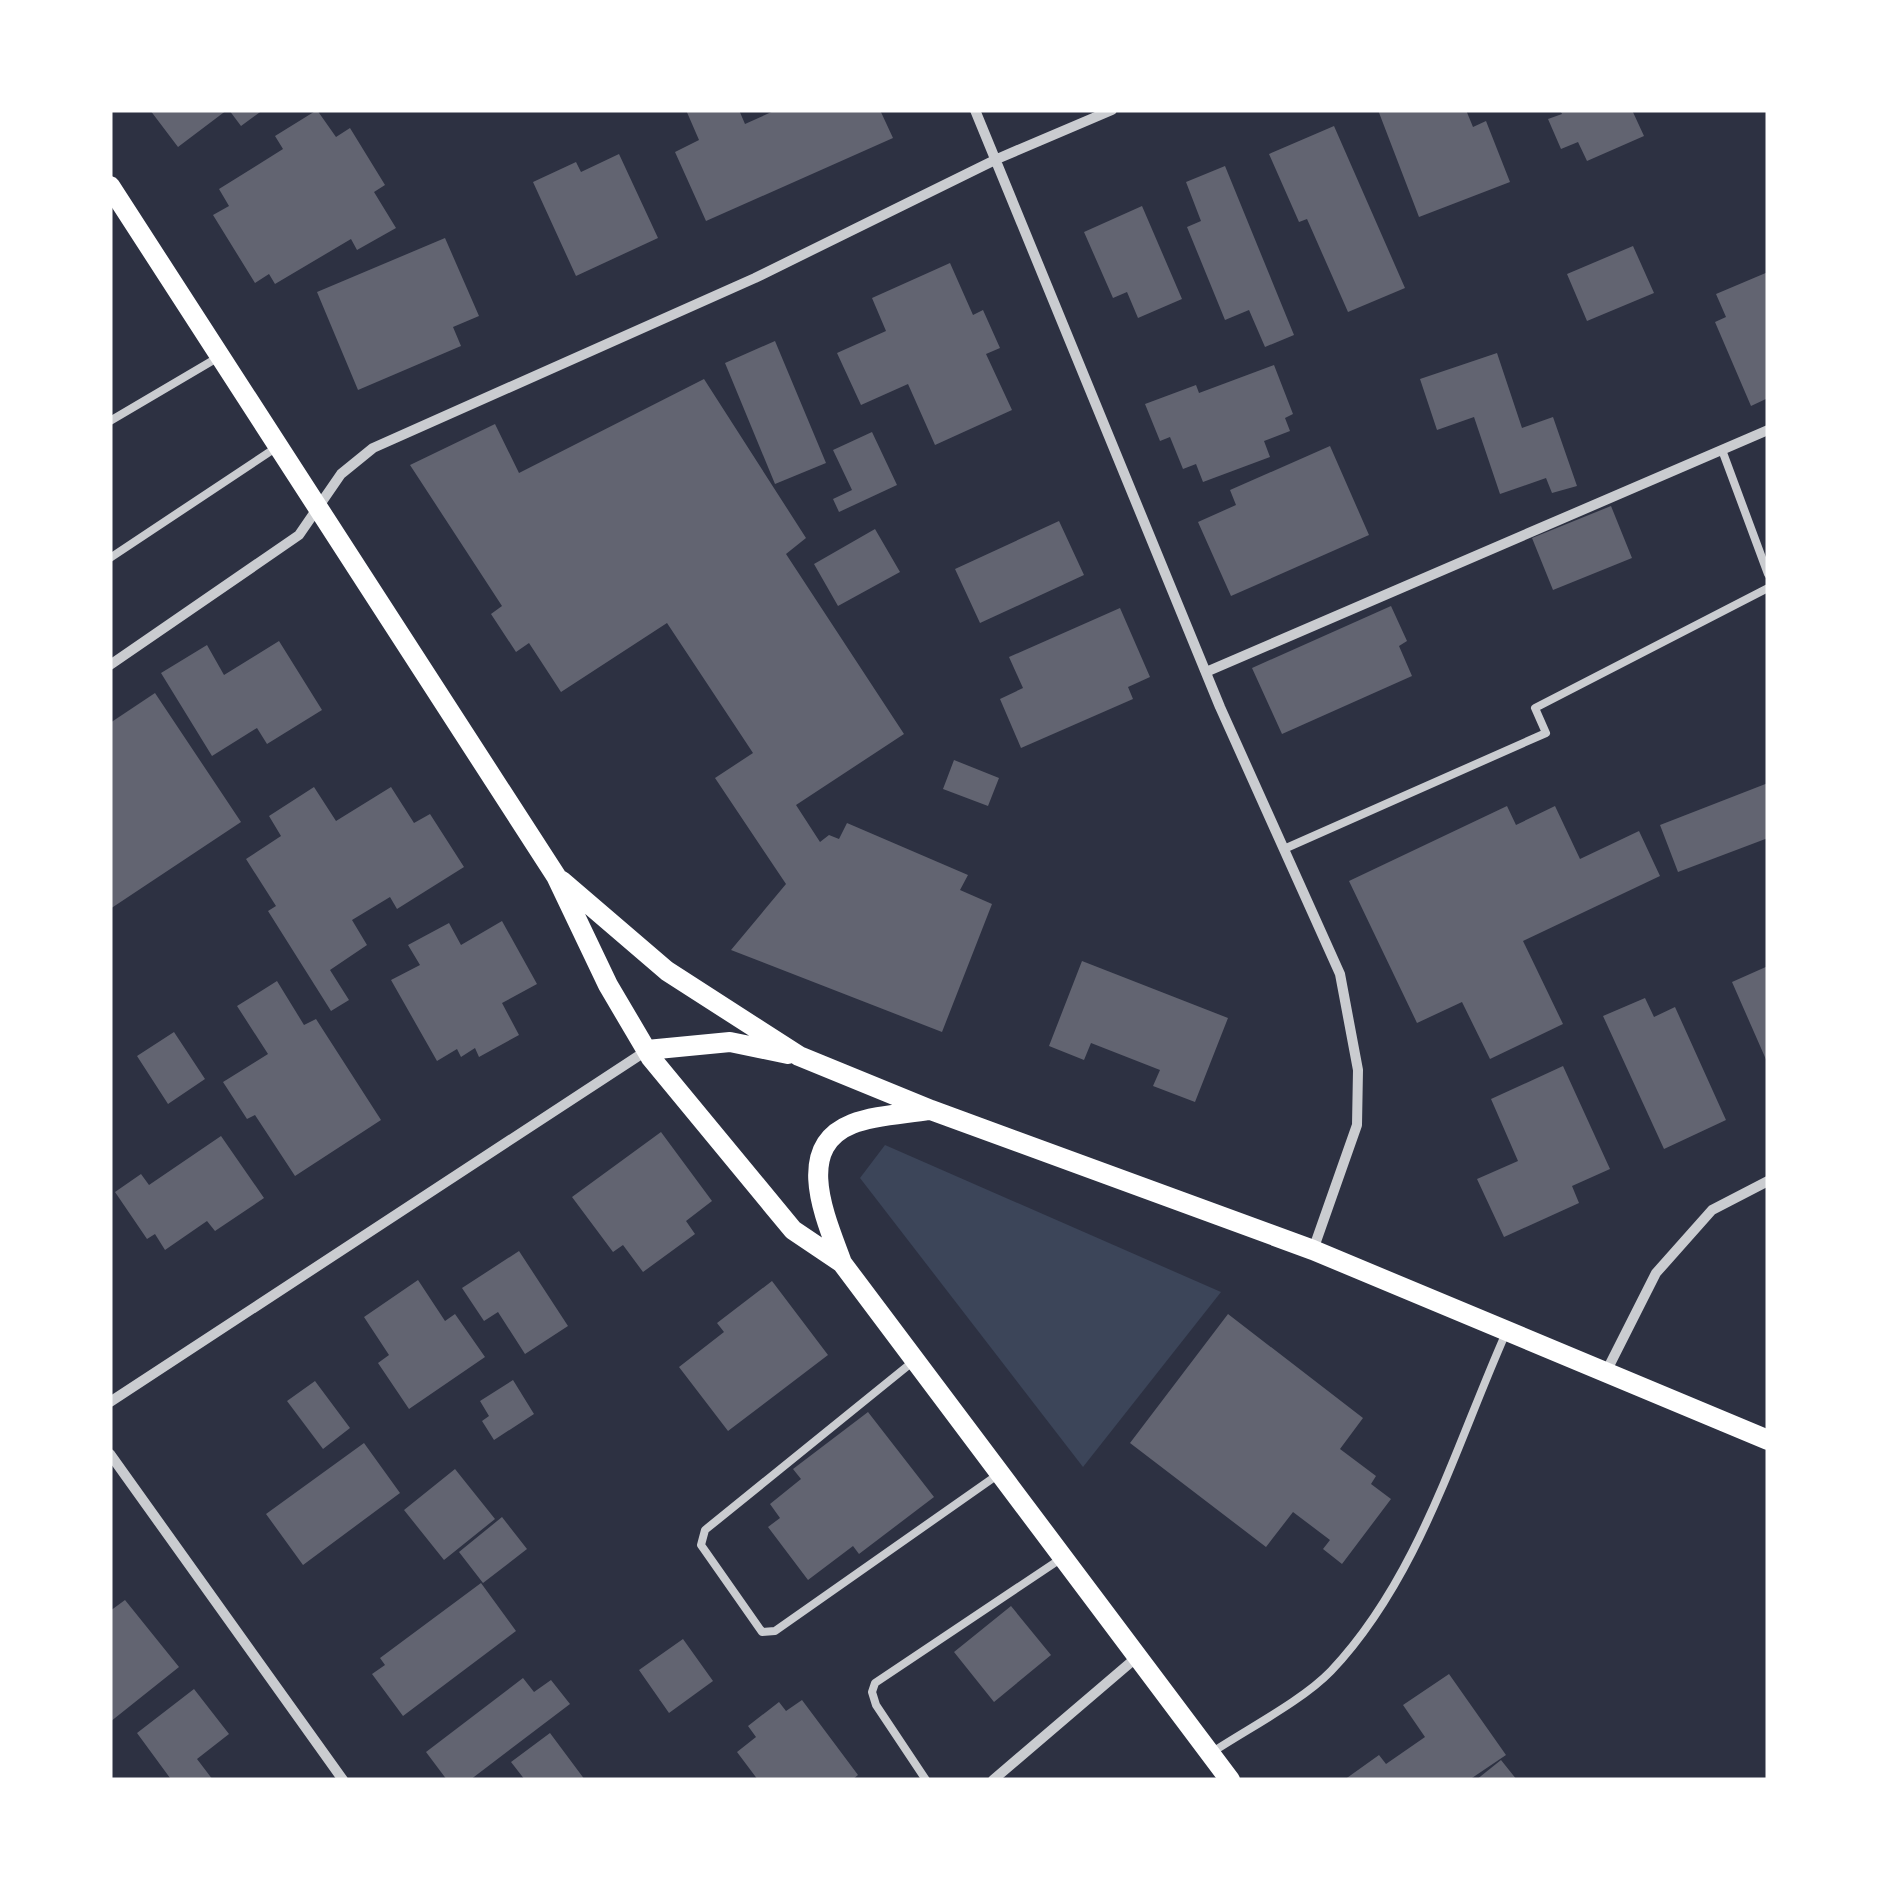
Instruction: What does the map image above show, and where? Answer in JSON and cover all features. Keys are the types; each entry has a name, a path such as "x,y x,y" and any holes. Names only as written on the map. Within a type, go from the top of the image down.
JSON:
{"main road":[{"path":"110,186 556,876 608,985 647,1050 793,1230 842,1263"},
{"path":"556,876 667,971 799,1056 931,1110 1313,1250 1768,1440"},
{"path":"647,1050 730,1042 799,1056"},
{"path":"931,1110 853,1123 834,1134 822,1154 816,1177 819,1200 842,1263 1230,1780"}],"street":[{"path":"975,110 1206,672 1340,974 1358,1070 1357,1125 1313,1250"},
{"path":"110,664 299,535 341,474 373,448 755,278 997,159 1112,110"},
{"path":"1206,672 1768,430"},
{"path":"110,1402 647,1050"},
{"path":"1606,1372 1656,1274 1712,1210 1768,1181"},
{"path":"110,1454 343,1780"},
{"path":"993,1780 1136,1657"}],"lane":[{"path":"110,421 220,356"},
{"path":"110,558 279,446"},
{"path":"1722,450 1768,574"},
{"path":"1284,849 1546,734 1534,708 1768,588"},
{"path":"1210,1754 1330,1673 1360,1632 1397,1579 1434,1507 1507,1330"},
{"path":"914,1360 705,1530 701,1545 762,1632 776,1631 999,1474"},
{"path":"926,1780 876,1705 872,1692 876,1683 1062,1558"}],"shaded area":[{"path":"885,1145 1221,1292 1083,1467 860,1178"}],"building":[{"path":"150,110 227,110 178,147"},
{"path":"229,110 263,110 241,126"},
{"path":"317,110 336,137 350,128 385,185 374,192 396,228 357,250 351,239 275,284 269,274 255,283 213,215 229,206 219,189 283,149 275,136"},
{"path":"686,110 739,110 745,124 776,110 880,110 893,138 706,221 675,152 699,140"},
{"path":"1378,110 1466,110 1473,127 1486,121 1510,182 1419,217"},
{"path":"1560,110 1632,110 1644,136 1587,161 1578,142 1561,149 1548,119 1562,114"},
{"path":"1334,126 1405,288 1348,312 1307,219 1299,222 1269,154"},
{"path":"619,154 658,238 576,276 533,182 576,162 581,172"},
{"path":"1225,166 1294,335 1265,347 1249,310 1225,320 1187,227 1201,221 1186,182"},
{"path":"1142,206 1182,299 1138,318 1127,292 1113,298 1084,232"},
{"path":"445,238 479,316 453,327 461,346 358,390 317,292"},
{"path":"1633,246 1654,293 1587,321 1567,274"},
{"path":"950,263 973,315 983,310 1000,348 986,354 1012,410 935,445 908,384 861,405 837,353 886,331 872,298"},
{"path":"1768,272 1768,398 1751,406 1715,322 1726,317 1716,294"},
{"path":"775,341 826,463 775,484 725,363"},
{"path":"1497,353 1522,428 1553,417 1577,486 1552,493 1546,478 1500,494 1474,417 1437,430 1420,379"},
{"path":"1274,365 1293,414 1285,418 1290,431 1264,441 1270,457 1203,482 1196,464 1183,469 1170,437 1160,441 1145,404 1196,385 1199,393"},
{"path":"704,379 806,538 786,554 904,734 796,805 820,842 829,835 839,839 847,823 968,875 960,890 992,904 942,1032 731,950 786,884 715,778 753,753 667,623 561,692 529,643 516,652 491,614 502,606 410,465 495,424 519,473"},
{"path":"872,432 897,485 839,512 833,499 852,490 833,450"},
{"path":"1330,446 1369,535 1231,596 1198,522 1236,505 1230,490"},
{"path":"1611,506 1632,558 1553,590 1532,538"},
{"path":"1059,521 1084,575 980,623 955,569"},
{"path":"875,529 900,572 838,606 814,564"},
{"path":"1391,606 1407,641 1399,646 1412,676 1282,734 1252,668"},
{"path":"1120,608 1150,677 1128,687 1133,699 1021,748 1000,699 1023,688 1009,657"},
{"path":"279,641 322,710 267,744 257,728 212,756 161,673 207,645 224,675"},
{"path":"155,693 241,822 110,909 110,723"},
{"path":"954,760 999,778 988,806 943,789"},
{"path":"1768,783 1768,838 1678,872 1660,825"},
{"path":"314,787 336,821 391,787 414,823 430,814 464,867 397,909 390,897 352,920 367,945 330,970 349,1000 331,1011 268,911 276,906 246,859 281,836 269,816"},
{"path":"1507,806 1516,825 1555,806 1580,859 1639,831 1660,876 1523,941 1563,1024 1490,1059 1462,1002 1417,1023 1349,881"},
{"path":"502,921 537,984 502,1003 519,1035 479,1057 475,1048 461,1057 457,1049 437,1061 391,980 420,965 408,945 449,923 461,945"},
{"path":"1082,961 1228,1018 1195,1102 1153,1086 1160,1070 1091,1043 1084,1060 1049,1046"},
{"path":"1768,966 1768,1064 1732,982"},
{"path":"277,981 304,1025 316,1019 381,1120 295,1176 255,1115 247,1119 223,1082 268,1054 237,1006"},
{"path":"1645,998 1654,1017 1675,1007 1726,1120 1664,1149 1603,1016"},
{"path":"174,1032 205,1079 168,1104 137,1056"},
{"path":"1563,1066 1610,1169 1572,1186 1579,1203 1504,1237 1477,1179 1518,1161 1491,1099"},
{"path":"661,1132 712,1201 686,1221 695,1234 643,1272 623,1245 613,1252 572,1197"},
{"path":"221,1136 264,1198 215,1231 207,1221 165,1250 155,1234 147,1239 115,1192 141,1174 149,1185"},
{"path":"519,1251 568,1326 525,1354 498,1312 484,1321 462,1288"},
{"path":"418,1280 445,1321 455,1314 485,1357 409,1409 378,1363 389,1355 364,1317"},
{"path":"772,1281 828,1355 728,1431 679,1367 724,1332 717,1323"},
{"path":"1228,1314 1363,1418 1340,1449 1376,1476 1371,1484 1391,1499 1342,1564 1323,1549 1330,1540 1293,1512 1266,1547 1130,1443"},
{"path":"513,1380 534,1414 494,1440 482,1421 489,1416 480,1401"},
{"path":"315,1381 350,1428 323,1449 287,1401"},
{"path":"868,1412 934,1497 859,1554 853,1546 808,1580 768,1527 780,1518 770,1504 801,1479 793,1469"},
{"path":"364,1443 400,1493 303,1565 266,1514"},
{"path":"455,1469 495,1519 444,1560 404,1510"},
{"path":"502,1517 527,1549 483,1583 459,1552"},
{"path":"481,1583 516,1631 403,1716 372,1674 385,1665 380,1658"},
{"path":"125,1600 179,1667 110,1722 110,1611"},
{"path":"1011,1606 1051,1655 994,1702 954,1652"},
{"path":"683,1639 713,1681 669,1713 639,1670"},
{"path":"1449,1674 1506,1755 1469,1780 1344,1780 1379,1755 1386,1764 1425,1737 1403,1705"},
{"path":"523,1678 534,1692 551,1680 570,1704 470,1780 447,1780 426,1752"},
{"path":"194,1689 229,1734 197,1759 213,1780 167,1780 170,1778 137,1733"},
{"path":"802,1700 858,1775 852,1780 758,1780 737,1752 756,1737 748,1726 779,1702 786,1711"},
{"path":"550,1733 585,1780 525,1780 511,1762"},
{"path":"1501,1760 1517,1780 1476,1780"}]}
